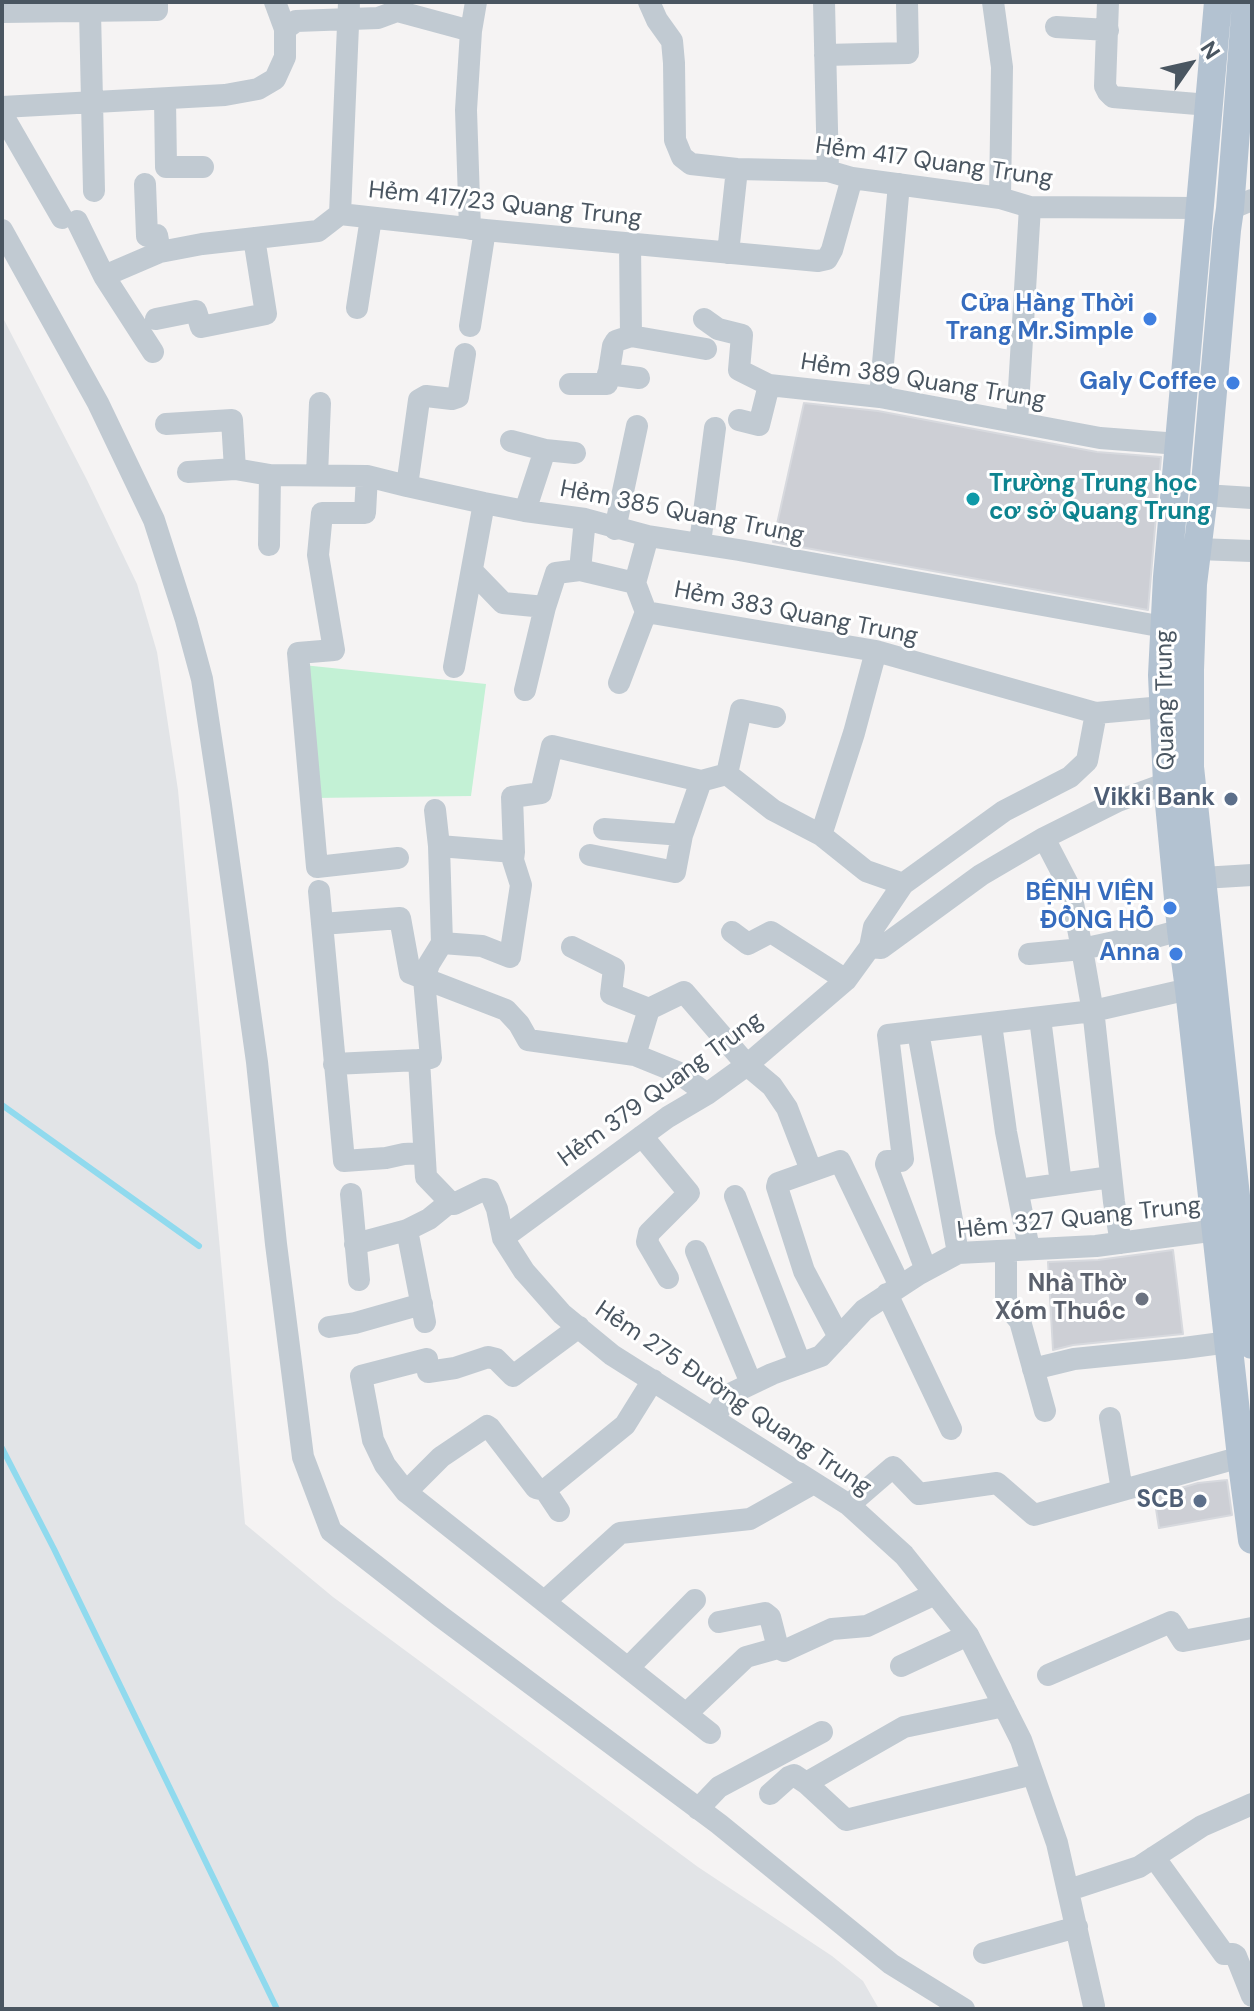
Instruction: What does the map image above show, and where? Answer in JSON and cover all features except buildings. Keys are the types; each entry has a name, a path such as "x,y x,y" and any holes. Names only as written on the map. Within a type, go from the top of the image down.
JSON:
{"main road":[{"name":"Quang Trung","path":"1240,6 1209,105 1162,675 1176,706 1190,767 1244,1204 1241,1457 1251,1533"},
{"name":"Quang Trung","path":"1240,6 1241,204 1227,230 1191,641 1176,706 1167,783 1181,930 1217,1230 1241,1343"},
{"path":"1199,208 1241,204"}],"street":[{"path":"2,12 83,8 157,10 157,2"},
{"path":"2,107 225,95 258,89 275,79 285,57 285,29 275,2"},
{"path":"470,326 477,229 466,110 476,2"},
{"name":"Hẻm 417 Quang Trung","path":"649,2 672,41 675,140 682,157 691,164 737,169 828,171 852,178 1000,198 1030,207 1199,208"},
{"path":"824,2 828,171"},
{"path":"825,55 908,53 907,2"},
{"path":"993,2 1002,67 1000,198"},
{"path":"1108,2 1105,86 1108,92 1113,97 1209,105"},
{"path":"83,8 94,191"},
{"path":"285,29 296,21 349,10 378,18 397,11 471,31"},
{"path":"340,214 349,10"},
{"path":"1056,27 1108,30"},
{"path":"165,99 166,167 203,167"},
{"path":"2,114 153,352"},
{"path":"728,253 737,169"},
{"name":"Hẻm 417/23 Quang Trung","path":"104,276 160,252 318,231 340,214 818,261 827,259 832,250 852,178"},
{"path":"145,184 147,236 157,235 160,252"},
{"path":"880,397 899,184"},
{"path":"1017,422 1030,207"},
{"path":"357,308 371,218"},
{"path":"2,230 98,403 154,520 202,679 257,1062 274,1229 303,1457 331,1531 698,1809 891,1964 964,2009"},
{"path":"156,319 196,311 201,327 266,314 254,238"},
{"path":"630,244 631,336"},
{"name":"Hẻm 389 Quang Trung","path":"704,319 718,329 742,335 739,370 769,385 880,397 1100,438 1179,444"},
{"path":"570,384 607,384 613,346 616,341 631,336 706,349"},
{"path":"407,486 419,400 426,396 458,397 465,354"},
{"path":"608,374 639,378"},
{"path":"739,420 759,425 769,385"},
{"path":"317,475 320,403"},
{"path":"166,424 232,420 235,469"},
{"path":"615,529 637,426"},
{"path":"700,543 715,428"},
{"path":"511,441 545,450 575,453"},
{"path":"525,511 545,450"},
{"name":"Hẻm 385 Quang Trung","path":"188,472 235,469 270,475 367,476 484,503 585,519 648,536 1164,627"},
{"path":"269,545 270,475"},
{"path":"367,476 365,513 322,513 318,555 334,650 298,653 317,867 398,858"},
{"path":"1204,495 1252,498"},
{"path":"454,667 484,503"},
{"path":"580,570 585,519"},
{"path":"525,690 556,573 580,570 635,583 648,536"},
{"path":"1197,549 1252,551"},
{"path":"472,571 503,603 545,607"},
{"name":"Hẻm 383 Quang Trung","path":"635,583 646,612 876,651 1096,713 1176,706"},
{"path":"619,683 646,612"},
{"path":"821,835 854,733 876,651"},
{"path":"727,774 741,710 775,717"},
{"path":"870,947 874,927 903,884 1004,811 1070,777 1087,761 1096,713"},
{"path":"442,943 482,946 510,957 521,885 513,860 512,797 541,793 552,746 701,781 727,774"},
{"path":"727,774 773,810 821,835 866,871 903,884"},
{"path":"590,855 675,872 682,835 701,781"},
{"name":"Hẻm 379 Quang Trung","path":"503,1238 668,1117 747,1065 846,980 870,947 881,948 981,875 1044,838 1118,801 1167,783"},
{"path":"334,1064 431,1058 424,979 442,943 435,810"},
{"path":"604,829 682,835"},
{"path":"1044,838 1070,888 1082,949 1093,1011 1121,1243"},
{"path":"439,846 514,852"},
{"path":"1202,878 1252,875"},
{"path":"319,891 344,1161 424,1153"},
{"path":"322,924 400,918 410,973 506,1010 528,1040 635,1055 677,1072 707,1094"},
{"path":"1029,954 1152,938 1181,930"},
{"path":"732,932 748,944 771,932 846,980"},
{"path":"572,947 614,968 611,994 649,1009"},
{"path":"926,1270 886,1164 887,1161 903,1159 888,1035 1093,1011 1189,989"},
{"path":"635,1055 649,1009 684,992 747,1065 772,1086 787,1108 811,1170"},
{"path":"1040,1018 1061,1184"},
{"path":"991,1024 1006,1132 1029,1249"},
{"path":"918,1032 958,1253"},
{"path":"355,1244 407,1230 429,1219 450,1202 426,1177 419,1060"},
{"path":"642,1136 689,1193 649,1233 647,1242 668,1278"},
{"path":"839,1337 804,1271 777,1187 782,1181 840,1161 951,1429"},
{"path":"1018,1190 1111,1177"},
{"name":"Hẻm 275 Đường Quang Trung","path":"450,1202 458,1203 487,1189 497,1209 503,1238 524,1271 562,1314 612,1355 849,1505 904,1555 968,1635 1021,1740 1057,1843 1094,2006"},
{"path":"351,1194 359,1280"},
{"path":"735,1196 800,1363"},
{"path":"329,1327 424,1313 407,1230"},
{"name":"Hẻm 327 Quang Trung","path":"714,1419 728,1395 821,1356 864,1310 958,1253 1096,1246 1217,1230"},
{"path":"696,1251 751,1383"},
{"path":"1006,1251 1008,1307 1020,1321 1045,1411"},
{"path":"579,1327 513,1376 496,1359 488,1357 455,1368 428,1372 427,1359 361,1376 373,1440 385,1465 406,1492 710,1733"},
{"path":"1033,1369 1074,1359 1241,1343"},
{"path":"545,1490 625,1425 653,1380"},
{"path":"1110,1418 1122,1490"},
{"path":"406,1492 441,1457 487,1426 536,1488 545,1490 559,1511"},
{"path":"849,1505 893,1467 919,1494 997,1483 1034,1515 1241,1457"},
{"path":"545,1601 620,1533 750,1519 814,1483"},
{"path":"686,1714 746,1657 778,1648 784,1651 832,1629 867,1626 935,1594"},
{"path":"628,1668 695,1600"},
{"path":"719,1622 765,1613 770,1617 778,1648"},
{"path":"1048,1675 1171,1622 1183,1641 1252,1628"},
{"path":"901,1666 968,1635"},
{"path":"806,1783 904,1727 1004,1706"},
{"path":"698,1809 719,1787 822,1732"},
{"path":"770,1794 794,1775 846,1820 1033,1774"},
{"path":"1069,1890 1139,1867 1202,1826 1252,1804"},
{"path":"1154,1857 1224,1954 1236,1956 1252,1996"},
{"path":"984,1953 1077,1927"}],"shaded area":[{"path":"2,316 137,584 157,652 178,790 245,1524 333,1597 698,1867 832,1956 863,1981 879,2009 2,2009"}],"green space":[{"path":"303,665 486,684 471,796 313,798"}],"waterway":[{"path":"2,1105 199,1246"},
{"path":"2,1448 277,2009"}],"place":[{"name":"Cửa Hàng Thời Trang Mr.Simple","path":"1150,319"},
{"name":"Galy Coffee","path":"1233,383"},
{"name":"Trường Trung học cơ sở Quang Trung","path":"973,499"},
{"name":"Vikki Bank","path":"1231,799"},
{"name":"BỆNH VIỆN ĐỒNG HỒ","path":"1170,908"},
{"name":"Anna","path":"1176,954"},
{"name":"Nhà Thờ Xóm Thuốc","path":"1142,1299"},
{"name":"SCB","path":"1200,1501"}]}
